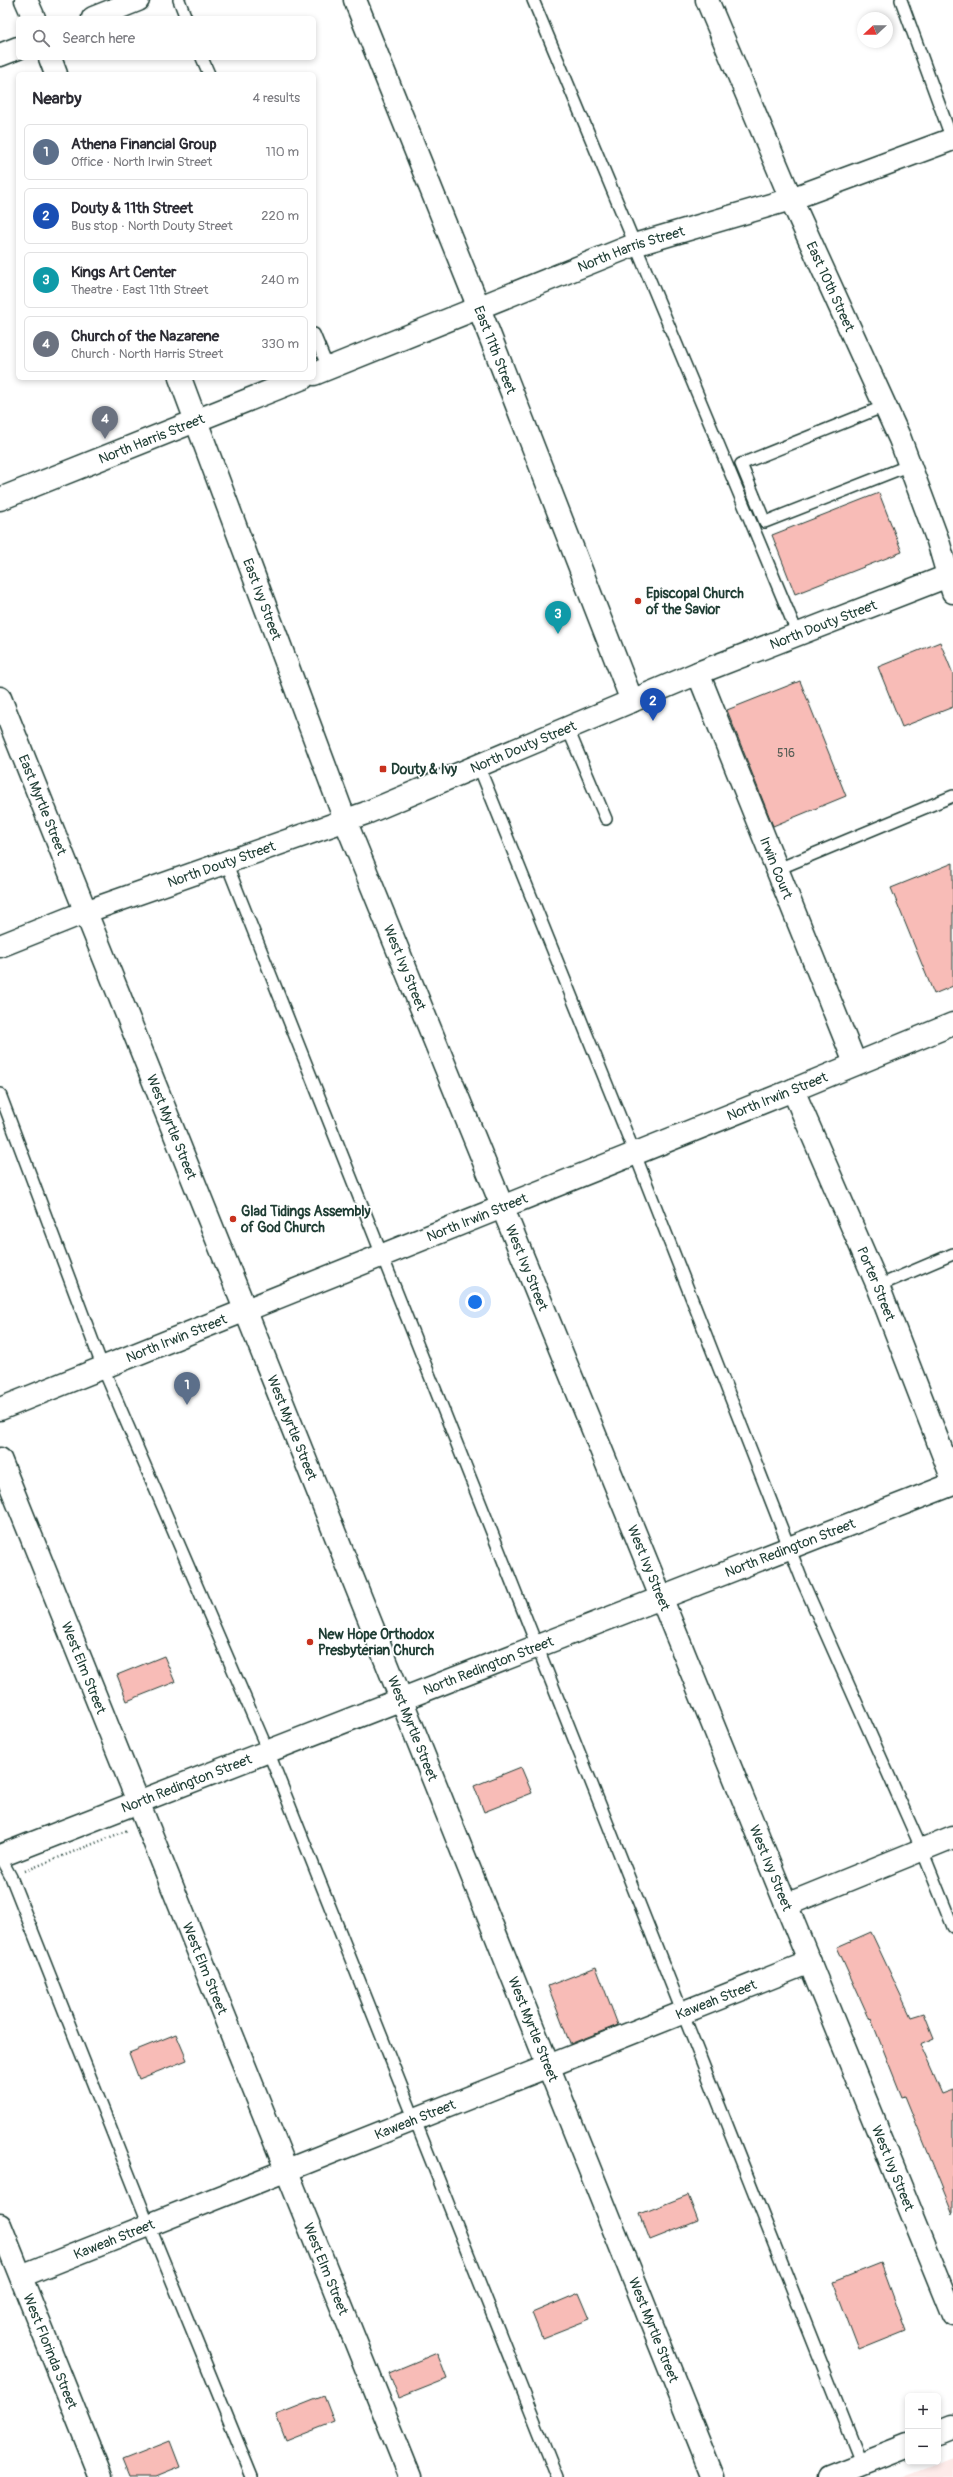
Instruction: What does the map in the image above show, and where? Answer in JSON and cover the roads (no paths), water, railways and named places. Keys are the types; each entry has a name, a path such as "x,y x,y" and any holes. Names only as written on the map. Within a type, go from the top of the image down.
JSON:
{"street":[{"path":"26,0 33,16"},
{"path":"98,16 138,0"},
{"name":"East 11th Street","path":"355,0 479,308 632,701"},
{"name":"East 10th Street","path":"707,0 791,199 885,406 910,465 951,581"},
{"path":"0,55 16,49"},
{"path":"51,60 55,72"},
{"name":"North Harris Street","path":"321,371 634,245 791,199 953,140"},
{"name":"East Ivy Street","path":"181,380 198,420 345,820"},
{"name":"North Harris Street","path":"0,499 298,380"},
{"name":"North Douty Street","path":"0,946 85,912 345,820 479,767 698,673 798,635 951,581"},
{"name":"Irwin Court","path":"698,673 855,1063"},
{"name":"East Myrtle Street","path":"0,698 85,912"},
{"name":"West Ivy Street","path":"345,820 953,2315"},
{"name":"West Myrtle Street","path":"85,912 713,2477"},
{"name":"North Irwin Street","path":"0,1409 635,1154 953,1024"},
{"name":"Porter Street","path":"793,1090 878,1286 953,1480"},
{"name":"West Elm Street","path":"0,1459 410,2477"},
{"name":"North Redington Street","path":"0,1856 401,1699 662,1600 953,1484"},
{"path":"786,1905 953,1837"},
{"name":"Kaweah Street","path":"21,2276 810,1962"},
{"name":"West Florinda Street","path":"0,2226 101,2477"},
{"path":"941,2432 953,2427"},
{"path":"829,2477 905,2447"}],"lane":[{"path":"179,0 185,16"},
{"path":"533,0 798,635"},
{"path":"901,0 953,140"},
{"path":"203,60 208,72"},
{"path":"316,345 321,371"},
{"path":"885,406 741,464 765,522 910,465"},
{"path":"568,729 606,819"},
{"path":"479,767 635,1154 790,1549 922,1850 953,1926"},
{"path":"778,869 953,796"},
{"path":"226,862 862,2464"},
{"path":"0,1094 103,1368 268,1751 413,2120 557,2477"},
{"path":"878,1286 953,1254"},
{"path":"0,1856 11,1877 149,2225 252,2477"}],"place":[{"name":"Church of the Nazarene","path":"105,439"},
{"name":"Episcopal Church of the Savior","path":"638,601"},
{"name":"Kings Art Center","path":"558,634"},
{"name":"Douty & 11th Street","path":"653,721"},
{"name":"Douty & Ivy","path":"383,769"},
{"name":"Glad Tidings Assembly of God Church","path":"233,1219"},
{"name":"Athena Financial Group","path":"187,1405"},
{"name":"New Hope Orthodox Presbyterian Church","path":"310,1642"}]}
